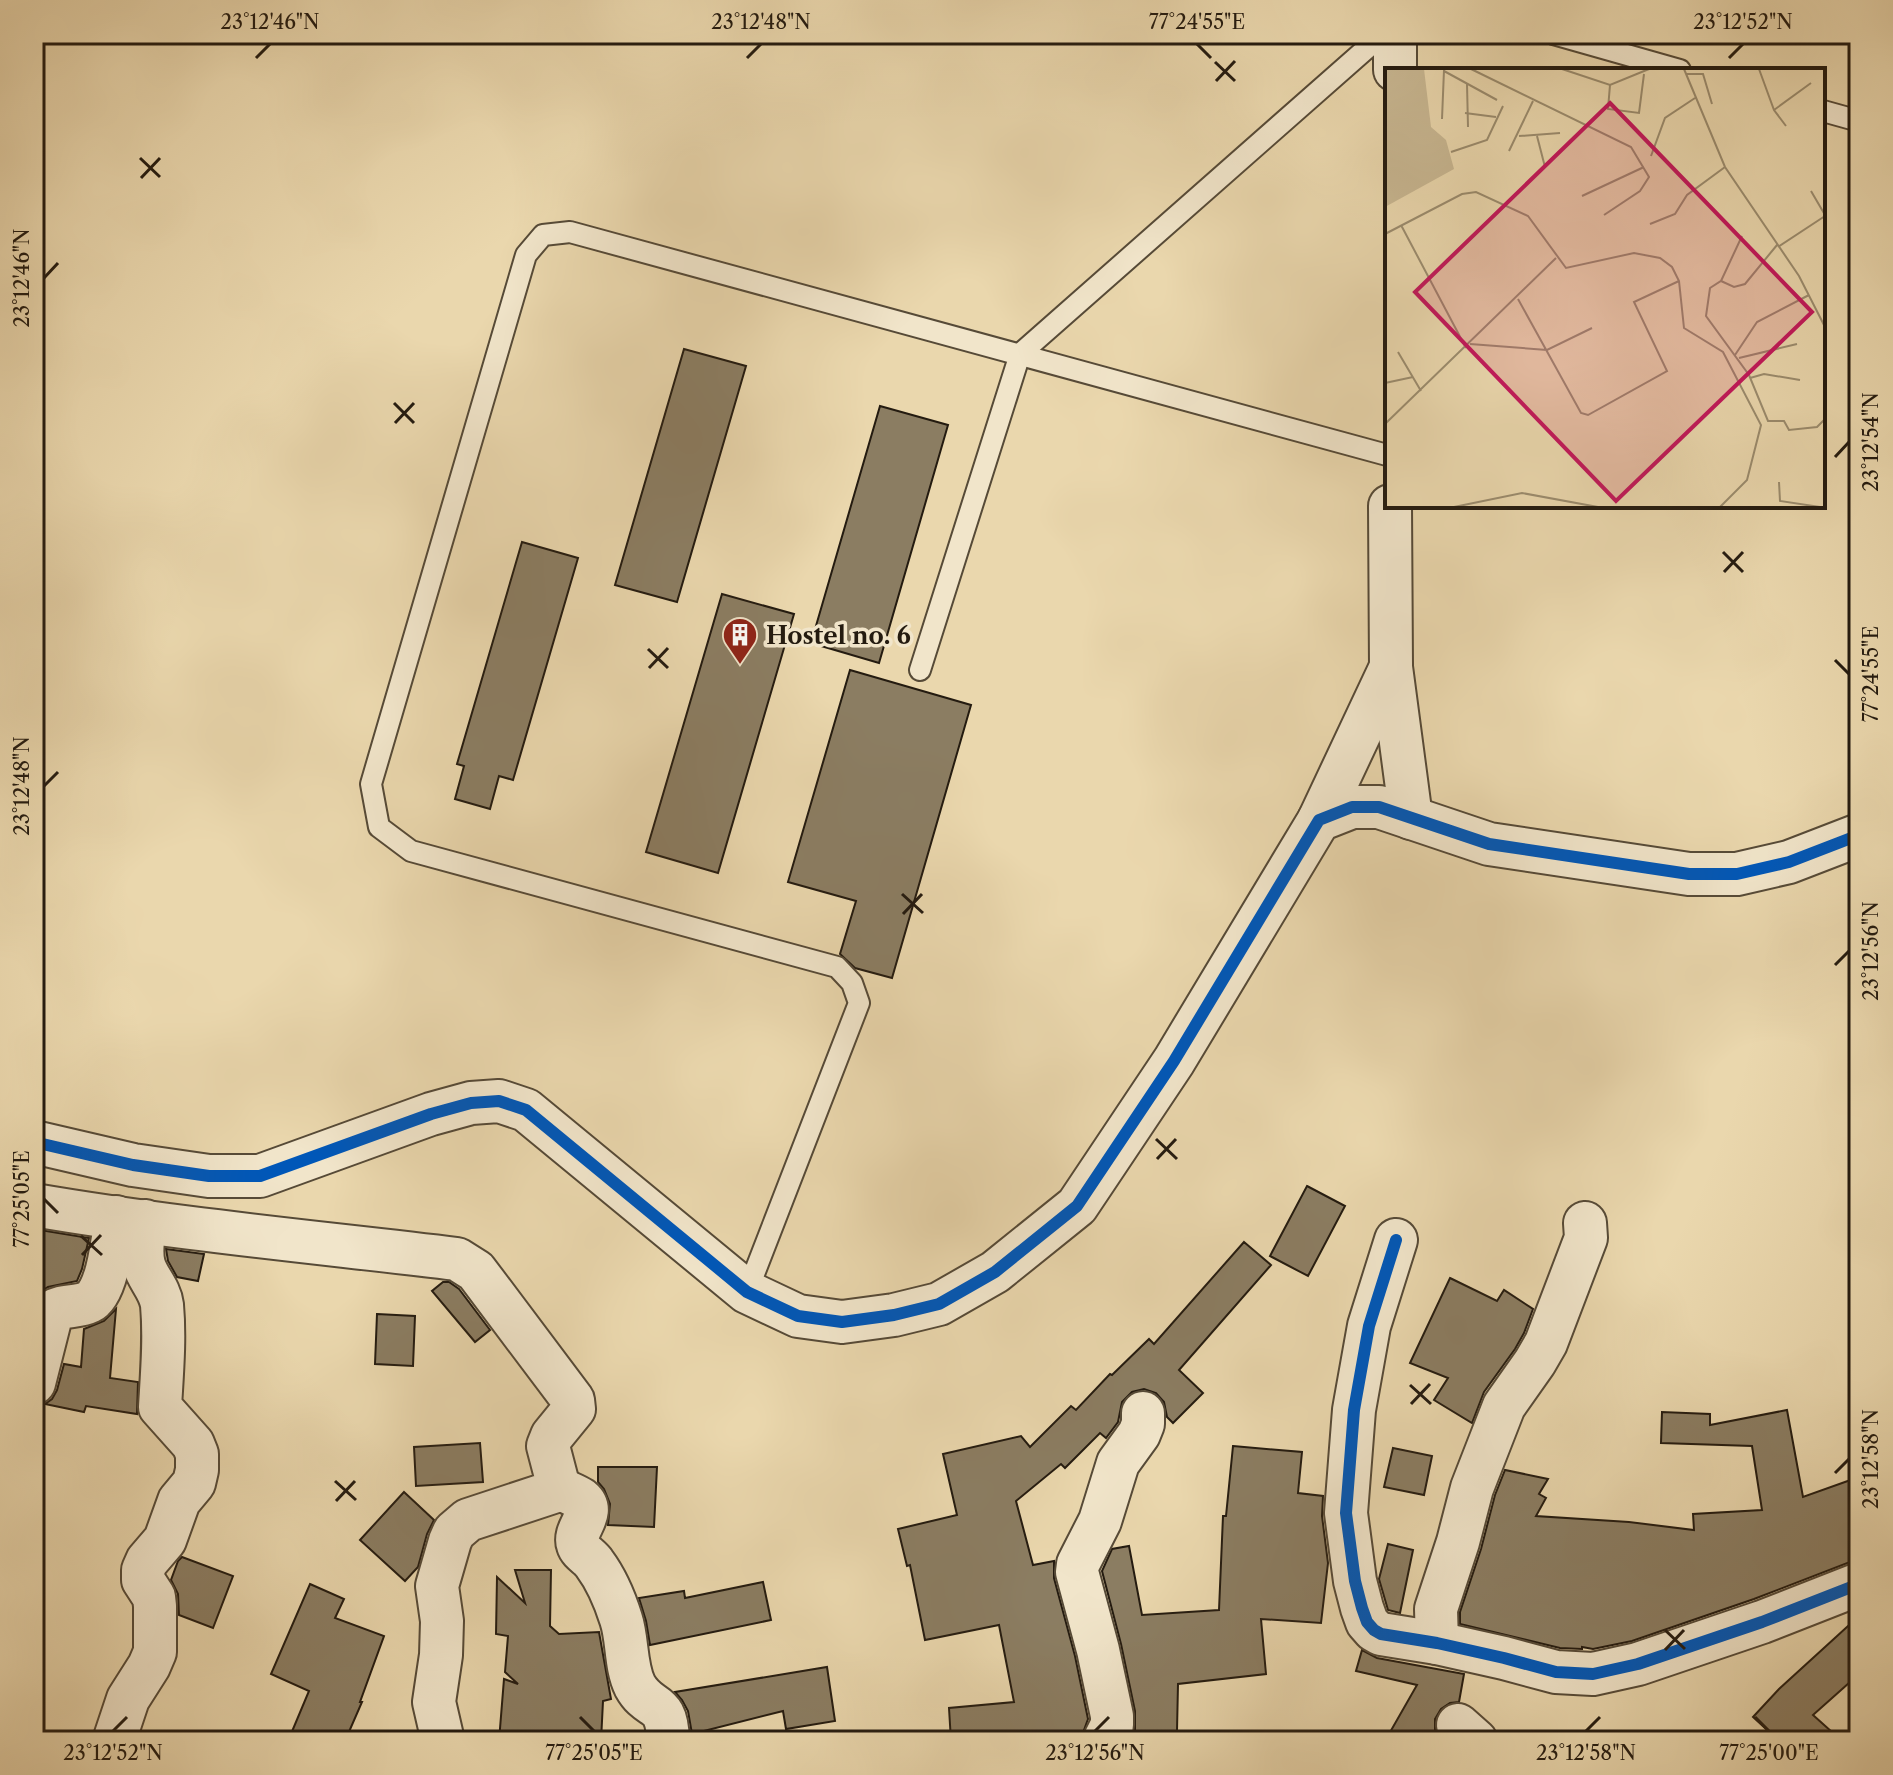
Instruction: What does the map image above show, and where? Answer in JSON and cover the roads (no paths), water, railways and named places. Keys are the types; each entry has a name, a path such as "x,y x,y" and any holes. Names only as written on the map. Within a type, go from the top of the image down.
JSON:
{"street":[{"path":"1395,34 1395,68"},
{"path":"1390,508 1391,667 1411,818"},
{"path":"34,1142 133,1165 209,1176 260,1176 431,1114 471,1103 499,1101 526,1110 747,1292 798,1316 842,1322 894,1315 939,1304 995,1272 1077,1206 1174,1061 1319,820 1391,667"},
{"path":"1319,820 1352,807 1379,807 1489,844 1689,874 1737,874 1789,862 1859,835"},
{"path":"34,1205 457,1259 476,1271 573,1400 574,1409 552,1436 548,1446 559,1488 583,1500 587,1507 577,1543 592,1560 606,1584 621,1618 636,1687 664,1714 668,1741"},
{"path":"34,1383 52,1312 94,1298 131,1219"},
{"path":"114,1741 128,1699 155,1652 154,1597 143,1580 143,1570 165,1540 179,1501 194,1483 197,1470 197,1454 193,1444 160,1407 162,1302 145,1268 131,1219"},
{"path":"1437,1643 1436,1609 1472,1488 1504,1406 1546,1343 1586,1238 1585,1223"},
{"path":"1396,1240 1369,1326 1354,1410 1346,1513 1355,1581 1367,1622 1374,1630 1556,1672 1593,1674 1638,1664 1762,1622 1859,1584"},
{"path":"1104,1741 1112,1725 1112,1716 1077,1572 1100,1521 1113,1473 1139,1434 1143,1413"},
{"path":"443,1741 434,1702 442,1621 437,1586 454,1532 468,1520 559,1488"}],"lane":[{"path":"920,670 1020,354 1383,34"},
{"path":"1553,34 1673,68"},
{"path":"1825,112 1859,121"},
{"path":"747,1292 859,1003 852,983 837,967 411,851 379,827 371,784 526,255 543,235 570,232 1385,454"}],"place":[{"name":"Hostel no. 6","path":"740,666"}]}
